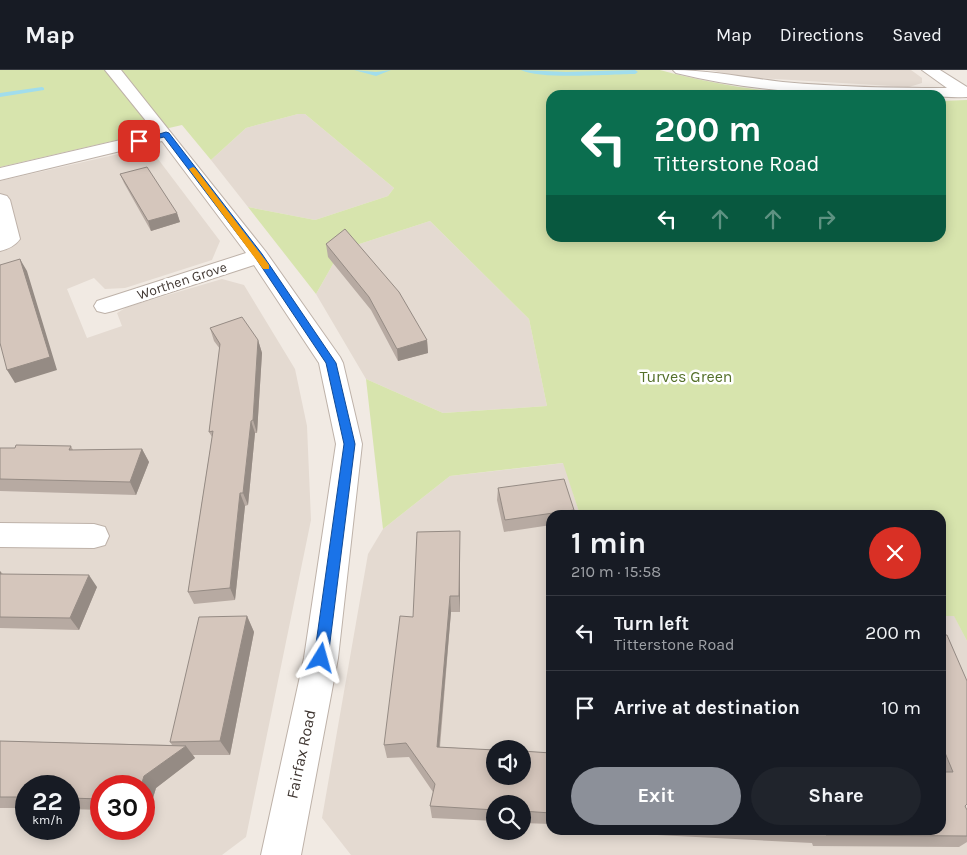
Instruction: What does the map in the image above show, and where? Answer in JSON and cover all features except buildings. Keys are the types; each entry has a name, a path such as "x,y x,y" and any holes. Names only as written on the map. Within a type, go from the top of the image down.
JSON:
{"street":[{"name":"Fairfax Road","path":"113,70 166,134 258,256 331,363 350,444 321,658 281,855"},
{"path":"681,70 770,86 831,90"},
{"path":"930,70 965,92"},
{"path":"946,92 965,92"},
{"path":"0,174 166,134"},
{"path":"0,200 10,239 0,245"},
{"name":"Worthen Grove","path":"105,306 258,256"},
{"path":"0,535 94,536"}],"shaded area":[{"path":"710,70 911,70 922,78 922,83 909,87 739,77"},
{"path":"298,114 305,114 394,188 388,196 315,220 248,207 211,160 246,128"},
{"path":"127,152 158,159 220,241 212,260 125,288 105,289 94,278 67,289 87,338 122,326 117,313 127,307 222,279 244,285 295,369 307,426 311,520 246,837 222,855 0,855 0,181"},
{"path":"430,221 529,319 547,406 443,413 366,379 316,294 341,250"},
{"path":"564,463 578,510 546,510 546,835 946,835 946,616 954,615 967,641 967,855 351,855 322,818 368,554 383,529 450,476"}],"green space":[{"name":"Turves Green","path":"0,70 660,70 738,87 761,90 546,90 546,242 946,242 946,101 967,100 967,641 954,616 946,616 946,510 578,510 563,463 450,476 383,529 366,379 443,413 547,406 529,319 430,221 341,250 316,294 248,207 315,220 388,196 394,188 305,114 298,114 246,128 211,160 182,125 0,167"}],"waterway":[{"path":"357,70 376,74 388,70"},
{"path":"524,70 566,73 635,72"},
{"path":"0,95 42,89"}],"slow traffic":[{"path":"193,169 266,267"}],"route":[{"path":"139,141 166,134 258,256 331,363 350,444 321,658"}]}
